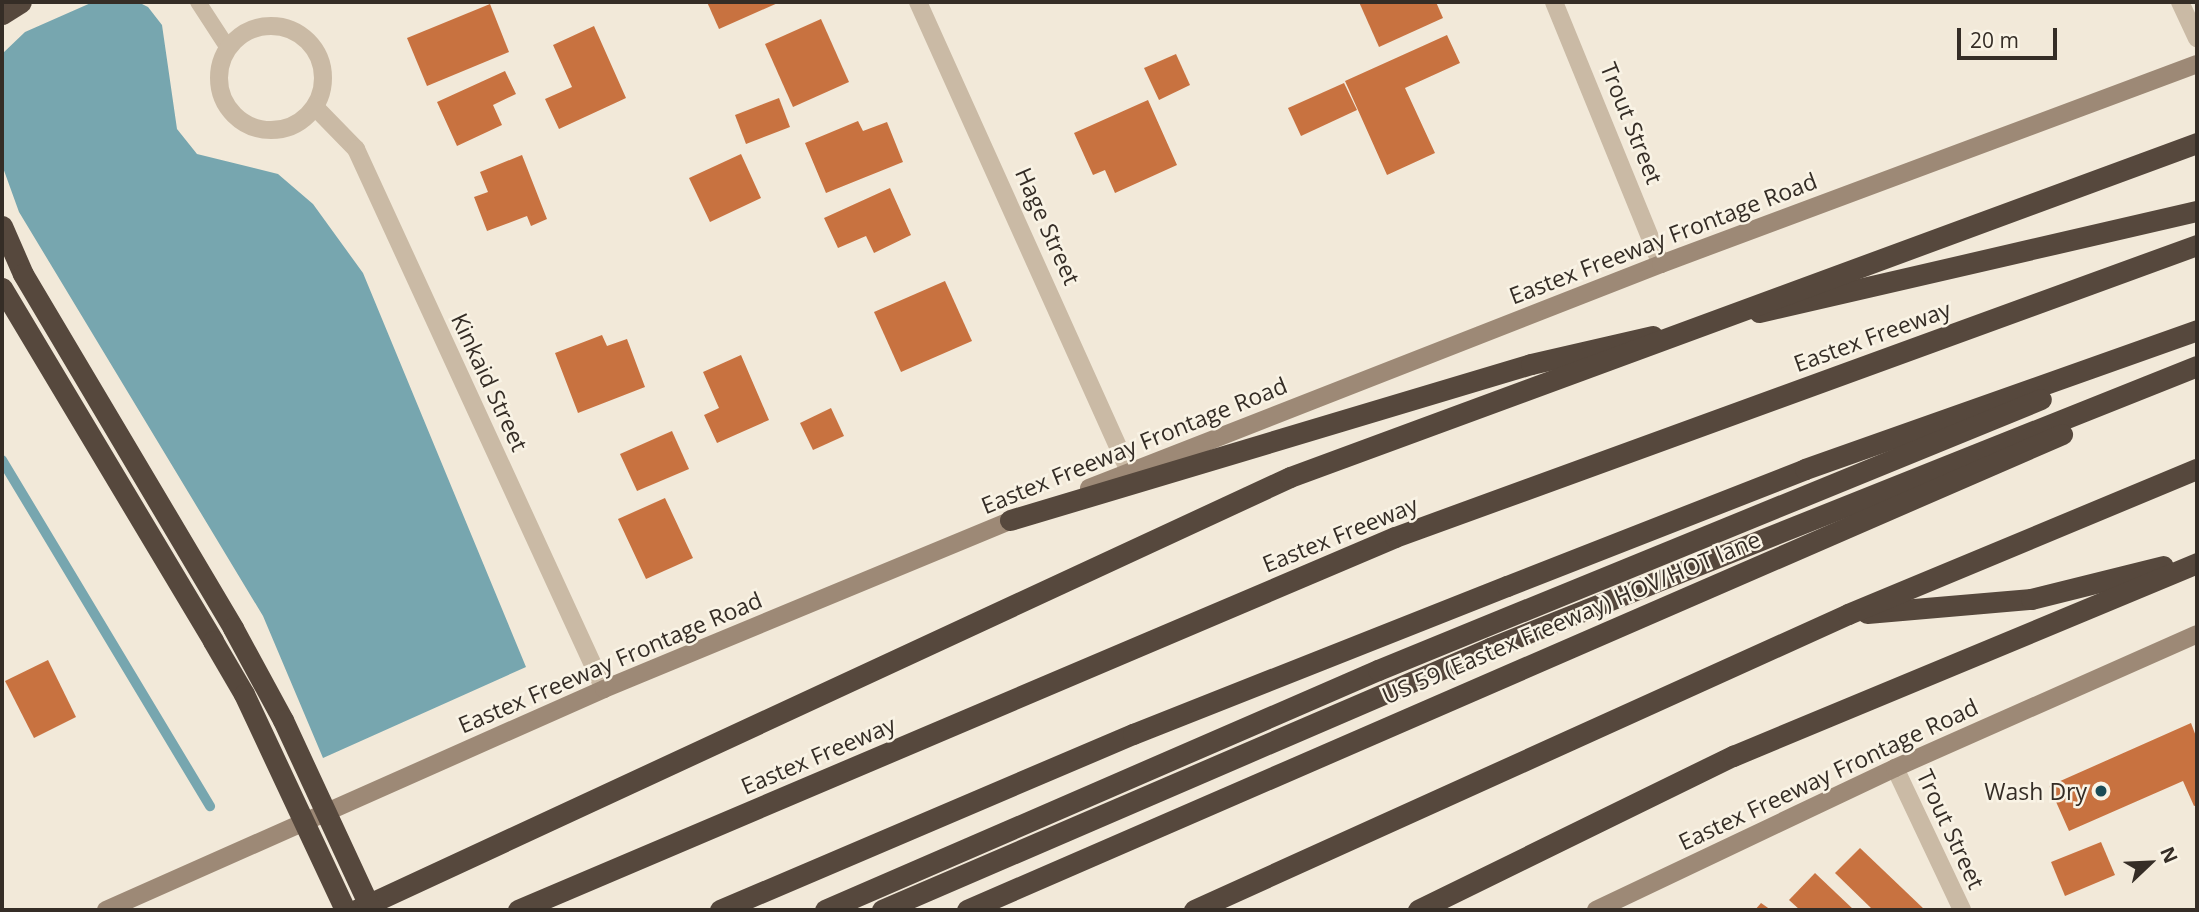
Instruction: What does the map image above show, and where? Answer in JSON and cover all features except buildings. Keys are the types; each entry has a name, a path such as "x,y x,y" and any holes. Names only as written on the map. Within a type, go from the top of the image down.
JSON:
{"highway":[{"path":"2,14 21,2"},
{"path":"356,910 1290,477 2197,143"},
{"path":"1010,520 1531,364 2197,211"},
{"path":"2,226 23,274 233,628 283,720 371,910"},
{"name":"Eastex Freeway","path":"518,910 1395,537 2197,245"},
{"path":"2,288 213,641 268,742 345,910"},
{"path":"825,910 1378,670 1884,466 2197,331"},
{"path":"720,910 1133,734 1805,469 2197,331"},
{"path":"882,910 1490,649 2197,366"},
{"name":"US 59 (Eastex Freeway) HOV/HOT lane","path":"967,910 2197,374"},
{"path":"1194,910 1848,614 2197,469"},
{"path":"1848,614 2031,599 2197,557"},
{"path":"1418,910 1733,756 2197,563"}],"main road":[{"name":"Eastex Freeway Frontage Road","path":"106,910 604,689 1129,471 1661,264 2197,64"},
{"name":"Eastex Freeway Frontage Road","path":"1596,910 1895,768 2197,634"}],"street":[{"name":"Hage Street","path":"918,2 1129,471"},
{"name":"Trout Street","path":"1554,2 1661,264"},
{"path":"2180,2 2197,38"},
{"path":"275,26 300,35 318,54 323,72 315,107 304,119 274,131 242,122 230,110 218,79 228,48 241,35 257,27 275,26"},
{"name":"Kinkaid Street","path":"315,107 356,149 604,689"},
{"name":"Trout Street","path":"1895,768 1962,910"}],"lane":[{"path":"198,2 228,48"}],"water":[{"path":"93,2 138,2 148,7 162,25 177,129 197,154 278,174 313,204 363,273 526,667 323,758 263,616 19,212 2,165 2,54 25,32"}],"waterway":[{"path":"2,460 210,806"}],"place":[{"name":"Wash Dry","path":"2101,791"}]}
